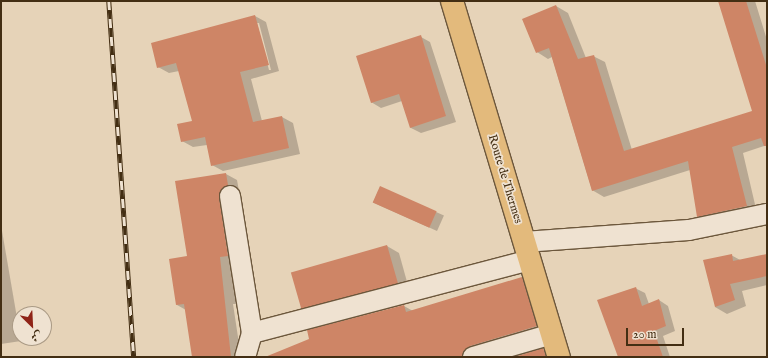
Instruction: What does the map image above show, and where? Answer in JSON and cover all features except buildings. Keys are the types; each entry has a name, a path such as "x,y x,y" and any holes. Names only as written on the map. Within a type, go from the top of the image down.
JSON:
{"main road":[{"name":"Route de Thermes","path":"452,1 558,357"}],"street":[{"path":"230,196 252,333 245,357"},
{"path":"252,333 527,251 689,230 767,214"},
{"path":"473,357 552,334"}],"railway":[{"path":"109,1 134,357"}]}
